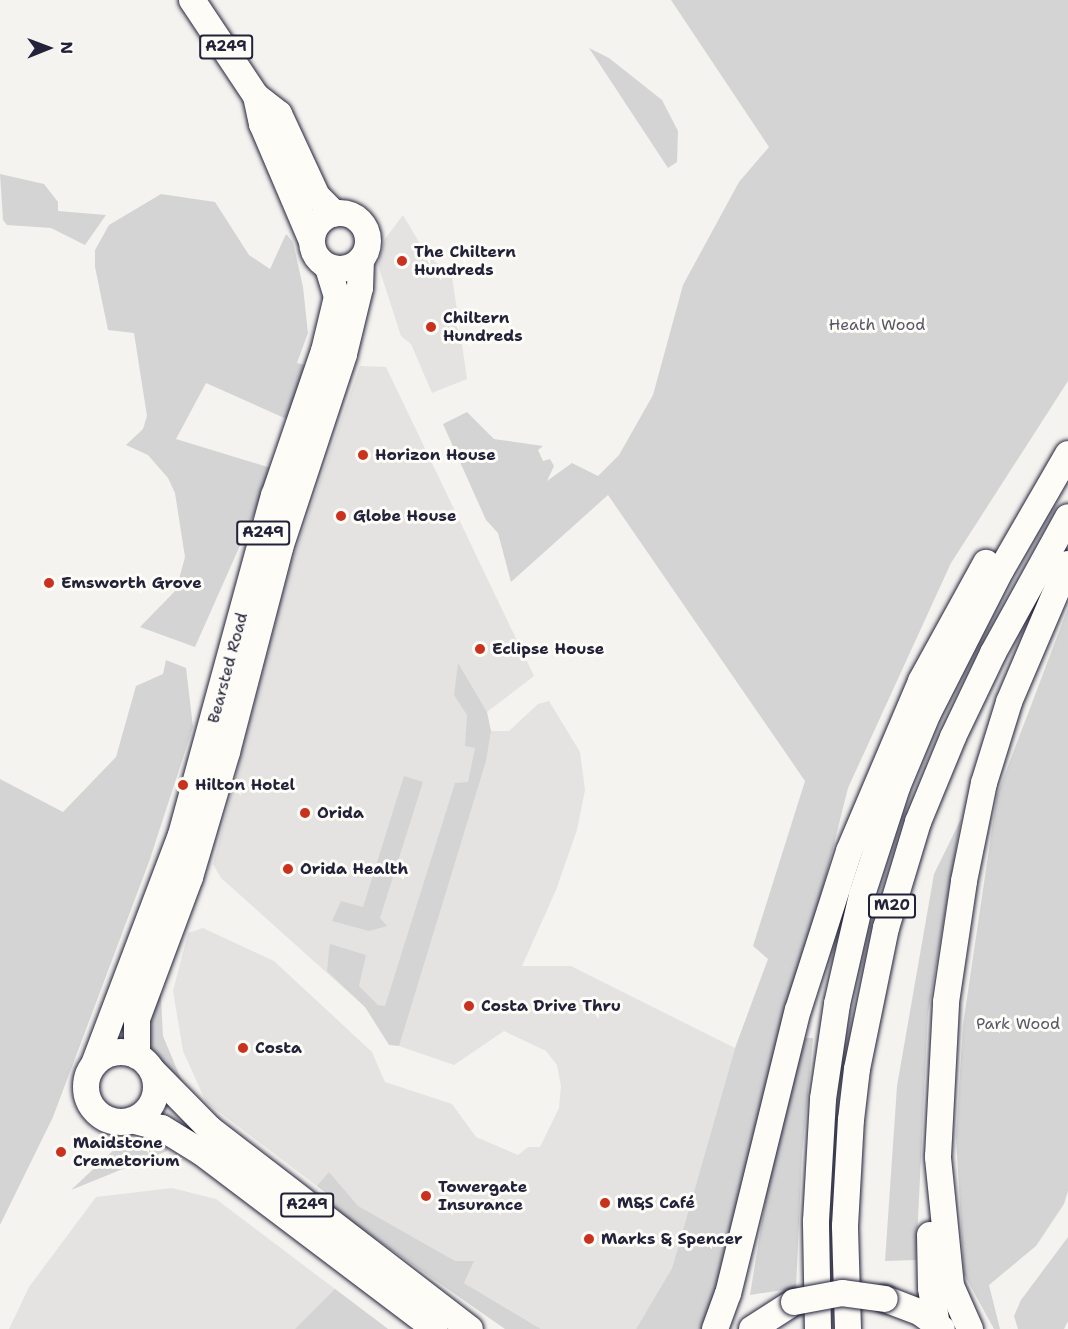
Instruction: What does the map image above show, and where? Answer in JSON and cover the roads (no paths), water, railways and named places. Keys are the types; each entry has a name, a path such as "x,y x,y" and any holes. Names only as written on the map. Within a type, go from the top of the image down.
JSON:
{"highway":[{"name":"A249","path":"192,0 256,96 279,114 317,196 335,213"},
{"name":"A249","path":"256,96 262,124 312,241"},
{"path":"335,213 353,216 364,226 369,241 361,261 345,269 328,267 316,256 312,241 317,225 335,213"},
{"name":"Bearsted Road","path":"145,1064 137,1019 183,898 218,784 292,505 344,354 360,288 361,261"},
{"name":"Bearsted Road","path":"94,1064 181,835 274,496 324,351 337,297 328,267"},
{"name":"M20","path":"818,1329 816,1221 823,1099 837,1004 862,895 897,787 928,713 1027,522 1068,454"},
{"name":"M20","path":"848,1329 845,1226 851,1120 861,1047 886,928 918,822 953,737 998,643 1068,518"},
{"name":"M20","path":"715,1329 748,1216 798,1010 872,791 921,681 961,606 987,561 1027,522"},
{"path":"940,1326 931,1288 930,1230 938,1157 946,1002 973,832 1009,702 1068,564"},
{"path":"115,1052 145,1064 154,1099 146,1113 135,1121 107,1120 91,1106 87,1082 94,1064 115,1052"},
{"name":"A249","path":"145,1064 210,1129 470,1329"},
{"name":"A249","path":"135,1121 162,1128 201,1152 435,1329"},
{"path":"938,1157 951,1286 970,1329"},
{"name":"M20","path":"731,1329 744,1277 748,1216"},
{"path":"752,1329 794,1302 842,1293 885,1299 940,1326"}],"place":[{"name":"The Chiltern Hundreds","path":"402,261"},
{"name":"Chiltern Hundreds","path":"431,327"},
{"name":"Horizon House","path":"363,455"},
{"name":"Globe House","path":"341,516"},
{"name":"Emsworth Grove","path":"49,583"},
{"name":"Eclipse House","path":"480,649"},
{"name":"Hilton Hotel","path":"183,785"},
{"name":"Orida","path":"305,813"},
{"name":"Orida Health","path":"288,869"},
{"name":"Costa Drive Thru","path":"469,1006"},
{"name":"Costa","path":"243,1048"},
{"name":"Maidstone Cremetorium","path":"61,1152"},
{"name":"Towergate Insurance","path":"426,1196"},
{"name":"M&S Café","path":"605,1203"},
{"name":"Marks & Spencer","path":"589,1239"}],"park label":[{"name":"Heath Wood","path":"877,325"},
{"name":"Park Wood","path":"1018,1024"}]}
